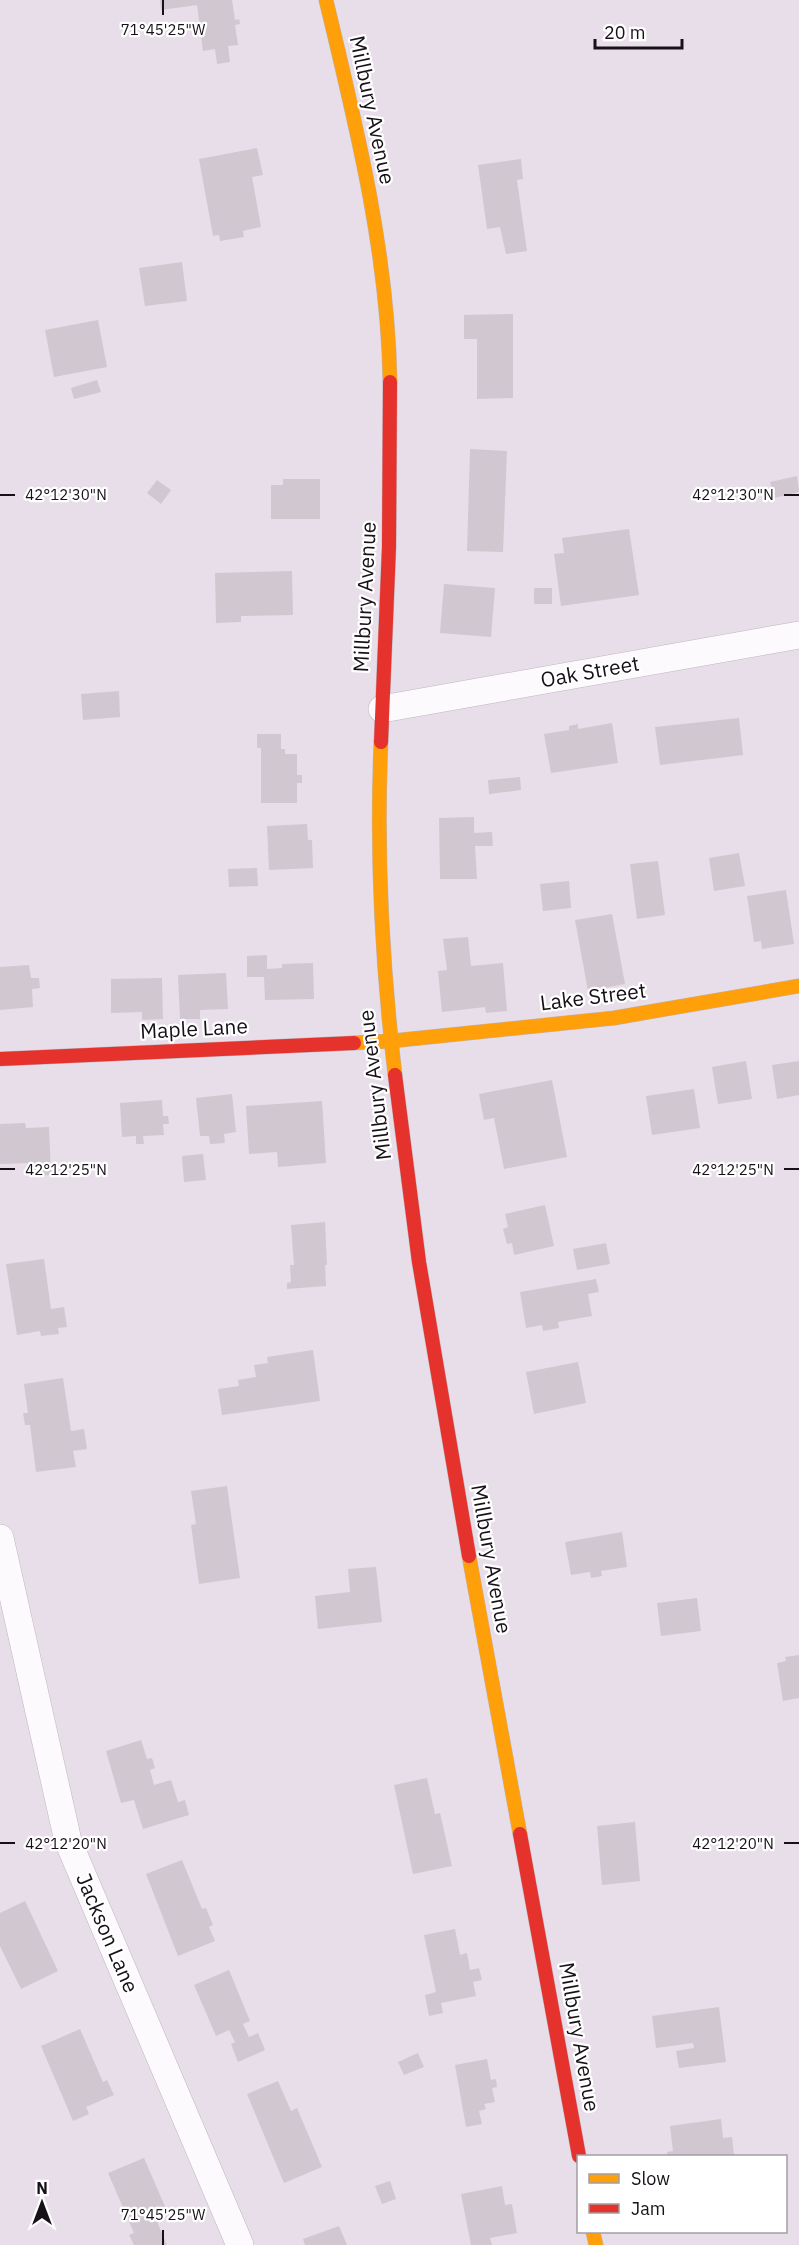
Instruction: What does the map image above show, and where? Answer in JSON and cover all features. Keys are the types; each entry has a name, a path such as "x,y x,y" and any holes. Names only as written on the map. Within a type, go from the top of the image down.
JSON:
{"main road":[{"name":"Millbury Avenue","path":"326,0 374,216 388,335 391,443 382,709 380,912 391,1041 428,1327 579,2155"},
{"name":"Lake Street","path":"391,1041 614,1018 799,986"},
{"name":"Maple Lane","path":"0,1059 391,1041"}],"street":[{"name":"Oak Street","path":"382,709 799,635"},
{"name":"Jackson Lane","path":"0,1538 68,1841 240,2245"}],"building":[{"path":"160,0 232,0 235,20 239,19 240,24 235,25 238,45 228,46 230,62 217,64 215,49 203,51 197,5 161,10"},
{"path":"257,148 263,175 252,177 261,227 243,231 244,237 220,241 219,235 213,236 199,159"},
{"path":"521,159 523,179 517,180 527,251 506,254 500,227 487,229 478,165"},
{"path":"182,262 187,301 145,306 139,268"},
{"path":"513,314 513,398 477,399 477,339 464,339 464,315"},
{"path":"98,320 107,367 54,377 45,330"},
{"path":"97,380 101,392 74,399 71,388"},
{"path":"470,449 507,451 503,552 467,551"},
{"path":"797,476 799,492 774,498 770,482"},
{"path":"283,479 320,479 320,519 271,519 271,485 283,485"},
{"path":"157,480 171,490 161,504 147,493"},
{"path":"629,529 639,595 561,606 554,554 564,553 562,538"},
{"path":"292,571 293,615 241,616 241,622 216,623 215,573"},
{"path":"444,584 495,588 491,637 440,633"},
{"path":"534,588 552,588 552,604 534,604"},
{"path":"119,691 120,717 83,720 81,694"},
{"path":"739,718 743,755 660,765 655,727"},
{"path":"612,723 618,763 551,773 544,734 569,730 569,726 578,724 578,729"},
{"path":"257,734 281,734 281,749 285,749 285,754 297,754 297,775 302,775 302,783 297,783 297,803 261,803 261,748 257,748"},
{"path":"520,777 521,790 489,794 488,780"},
{"path":"474,817 474,833 492,832 493,846 475,846 477,879 440,879 439,818"},
{"path":"307,824 308,840 312,840 313,868 269,870 267,826"},
{"path":"739,853 745,886 714,891 709,858"},
{"path":"658,861 665,915 637,919 630,864"},
{"path":"257,868 258,886 229,887 228,869"},
{"path":"569,881 571,908 543,911 540,884"},
{"path":"786,890 794,944 762,949 761,941 754,942 747,896"},
{"path":"612,914 625,984 588,991 575,920"},
{"path":"468,937 471,966 503,963 507,1011 486,1013 485,1007 442,1012 438,971 447,970 443,939"},
{"path":"267,955 267,969 282,968 282,964 313,963 314,999 265,1000 264,977 247,977 247,956"},
{"path":"29,965 31,978 39,978 40,988 32,989 33,1007 0,1010 0,967"},
{"path":"226,973 228,1009 200,1010 200,1019 180,1019 178,975"},
{"path":"162,978 163,1019 142,1020 142,1012 111,1013 111,979"},
{"path":"746,1061 752,1099 718,1104 712,1067"},
{"path":"799,1061 799,1095 777,1099 772,1065"},
{"path":"552,1080 567,1157 504,1169 494,1118 484,1120 479,1094"},
{"path":"694,1089 700,1128 652,1135 646,1096"},
{"path":"232,1094 236,1132 224,1134 225,1143 210,1144 209,1136 200,1136 196,1098"},
{"path":"162,1100 163,1116 168,1116 169,1124 163,1124 164,1135 143,1136 144,1144 136,1144 136,1136 122,1137 120,1103"},
{"path":"322,1101 326,1163 278,1167 277,1152 249,1154 246,1106"},
{"path":"25,1123 26,1128 49,1127 51,1175 27,1176 27,1163 0,1164 0,1124"},
{"path":"203,1154 206,1180 184,1182 182,1156"},
{"path":"545,1205 554,1246 514,1255 512,1243 507,1244 503,1229 508,1227 505,1214"},
{"path":"325,1222 326,1286 287,1289 287,1283 291,1282 290,1265 294,1265 291,1225"},
{"path":"606,1243 610,1264 577,1270 573,1249"},
{"path":"44,1259 51,1309 64,1307 67,1327 58,1328 59,1334 41,1336 40,1331 17,1335 6,1264"},
{"path":"596,1279 599,1292 588,1294 592,1316 558,1322 559,1328 543,1331 542,1325 526,1328 520,1292"},
{"path":"313,1350 320,1401 222,1415 218,1389 239,1386 238,1380 256,1377 254,1365 268,1363 267,1357"},
{"path":"578,1362 586,1403 534,1414 526,1372"},
{"path":"63,1378 71,1431 84,1429 87,1449 73,1451 76,1467 36,1472 30,1425 25,1425 23,1413 28,1413 24,1384"},
{"path":"227,1486 240,1578 199,1584 191,1525 196,1524 191,1491"},
{"path":"622,1532 627,1567 601,1571 602,1576 591,1578 590,1572 571,1575 565,1542"},
{"path":"376,1567 382,1622 318,1629 315,1596 350,1592 348,1569"},
{"path":"697,1598 701,1631 661,1636 657,1603"},
{"path":"799,1655 799,1698 783,1701 777,1663 786,1661 785,1657"},
{"path":"141,1740 147,1759 152,1758 155,1768 150,1770 154,1785 171,1780 178,1802 185,1800 189,1815 143,1829 134,1800 121,1803 106,1751"},
{"path":"427,1778 435,1814 440,1813 452,1866 413,1874 394,1785"},
{"path":"635,1822 640,1881 602,1885 597,1826"},
{"path":"182,1860 202,1909 206,1908 213,1925 209,1927 215,1941 178,1956 146,1874"},
{"path":"25,1901 58,1971 21,1989 0,1946 0,1913"},
{"path":"455,1929 460,1955 467,1953 470,1970 479,1968 482,1980 473,1982 476,1996 441,2003 443,2013 429,2016 425,1995 436,1992 424,1935"},
{"path":"229,1970 250,2021 243,2024 249,2037 258,2033 265,2050 238,2062 231,2044 235,2042 229,2030 216,2036 194,1985"},
{"path":"719,2007 726,2062 679,2068 676,2051 694,2048 693,2043 656,2048 652,2016"},
{"path":"80,2029 103,2082 107,2080 114,2095 86,2107 89,2114 73,2121 41,2046"},
{"path":"418,2053 424,2067 404,2075 398,2062"},
{"path":"487,2059 491,2080 496,2079 497,2087 492,2088 495,2102 484,2104 486,2109 479,2111 482,2124 466,2127 455,2065"},
{"path":"278,2081 291,2111 297,2108 322,2167 284,2183 247,2094"},
{"path":"721,2119 723,2138 732,2137 734,2155 668,2155 667,2152 673,2151 670,2126"},
{"path":"144,2158 167,2211 155,2217 167,2245 134,2245 129,2235 134,2233 108,2173"},
{"path":"390,2181 396,2199 382,2204 375,2186"},
{"path":"502,2186 505,2205 512,2204 517,2233 490,2238 492,2245 471,2245 461,2194"},
{"path":"339,2226 347,2245 305,2245 303,2239"}],"traffic: slow":[{"path":"326,0 359,142 377,237 388,333 390,382"},
{"path":"381,742 379,826 381,909 395,1075"},
{"path":"354,1043 614,1018 799,986"},
{"path":"469,1556 520,1834"},
{"path":"593,2233 596,2245"}],"traffic: jam":[{"path":"381,742 389,547 390,382"},
{"path":"0,1059 354,1043"},
{"path":"395,1075 419,1262 469,1556"},
{"path":"520,1834 579,2155"}]}
